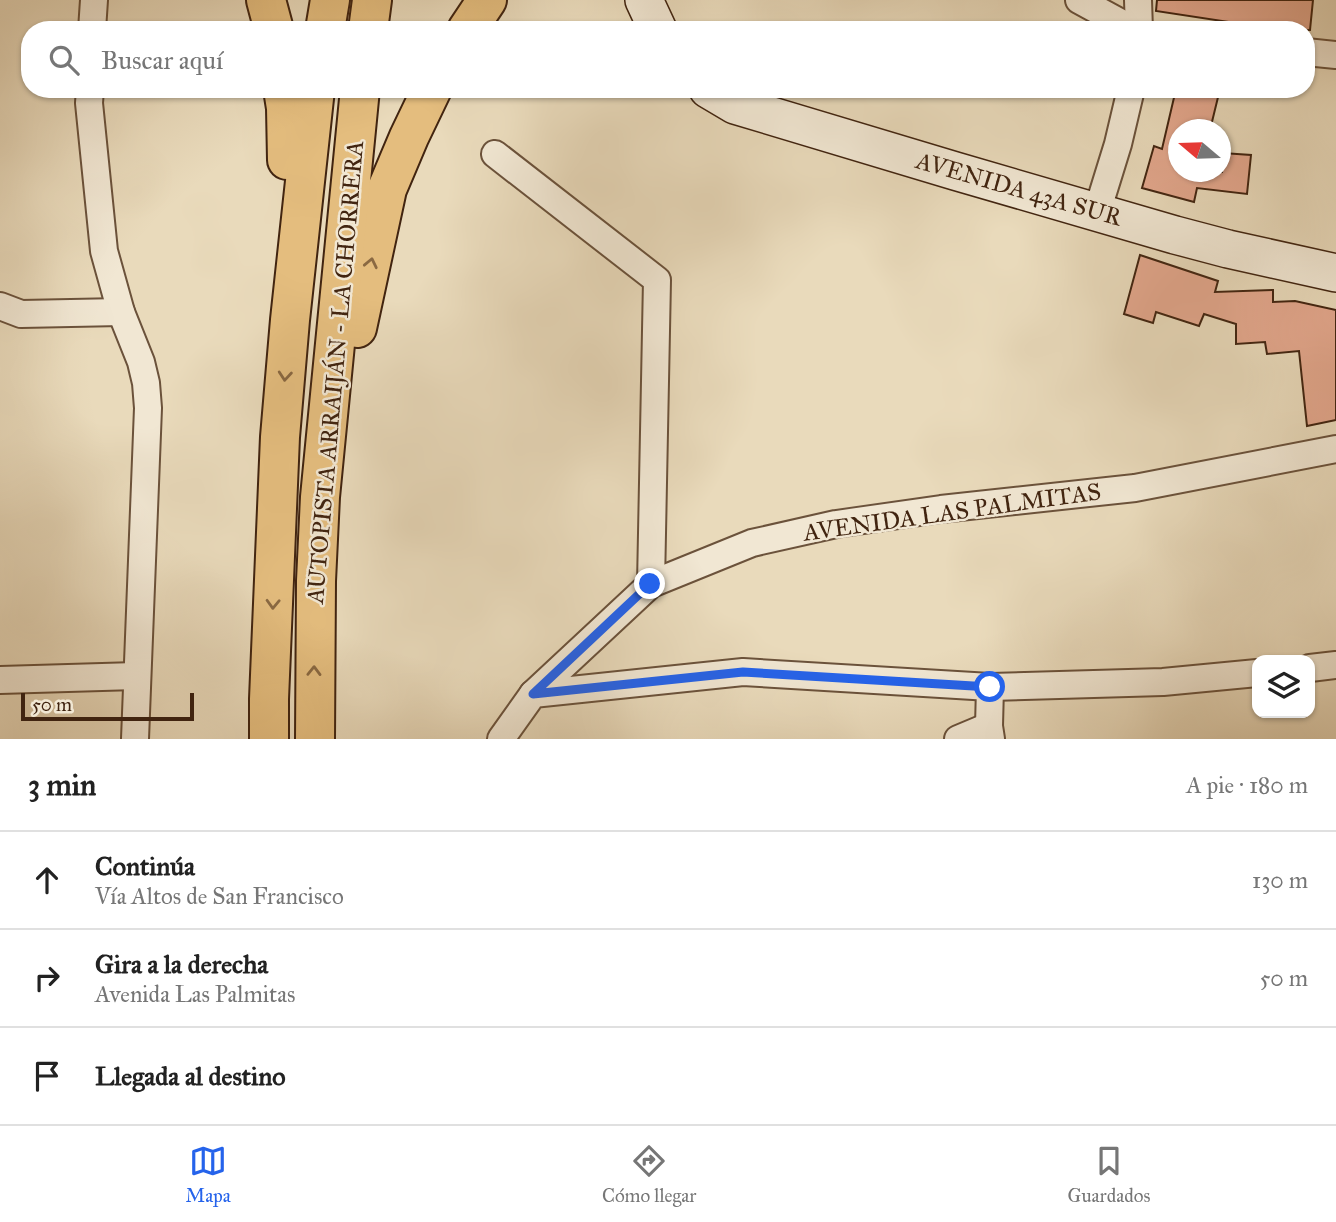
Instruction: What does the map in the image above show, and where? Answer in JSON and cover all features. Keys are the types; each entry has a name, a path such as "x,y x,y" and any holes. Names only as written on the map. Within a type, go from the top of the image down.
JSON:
{"highway":[{"path":"266,0 272,21"},
{"path":"326,21 330,0"},
{"path":"369,21 372,0"},
{"path":"473,21 487,0"},
{"path":"284,98 290,320"},
{"name":"AUTOPISTA ARRAIJÁN - LA CHORRERA","path":"270,739 269,699 280,437 314,98"},
{"name":"AUTOPISTA ARRAIJÁN - LA CHORRERA","path":"315,739 315,593 320,497 359,98"},
{"path":"320,497 387,189 428,98"}],"street":[{"path":"93,21 94,0"},
{"path":"644,0 653,21"},
{"path":"1079,0 1118,21"},
{"path":"1138,0 1139,21"},
{"path":"1315,53 1336,55"},
{"path":"89,98 104,251 121,312 141,362 148,408 135,739"},
{"name":"AVENIDA 43A SUR","path":"723,98 735,105 1097,212 1228,249 1336,273"},
{"path":"1097,212 1129,98"},
{"path":"495,154 657,280 650,584"},
{"path":"0,306 21,314 121,312"},
{"name":"AVENIDA LAS PALMITAS","path":"501,739 533,694 650,584 752,544 836,524 941,509 1135,488 1336,449"},
{"path":"1315,667 1336,665"},
{"path":"533,694 743,672 990,687 1163,682 1252,673"},
{"path":"0,680 136,676"},
{"path":"958,739 990,733 990,687"}],"building":[{"path":"1157,0 1313,0 1311,21 1222,21 1156,11"},
{"path":"1174,98 1218,98 1213,119 1169,119"},
{"path":"1168,123 1168,182 1231,182 1231,154 1251,155 1247,194 1197,188 1194,202 1142,188 1154,146 1162,149"},
{"path":"1140,255 1218,281 1215,292 1273,290 1273,302 1295,301 1336,310 1336,420 1307,426 1299,351 1267,354 1265,342 1236,344 1236,324 1204,314 1199,326 1156,312 1153,323 1124,314"}],"route":[{"path":"650,584 533,694 743,672 990,687"}]}
